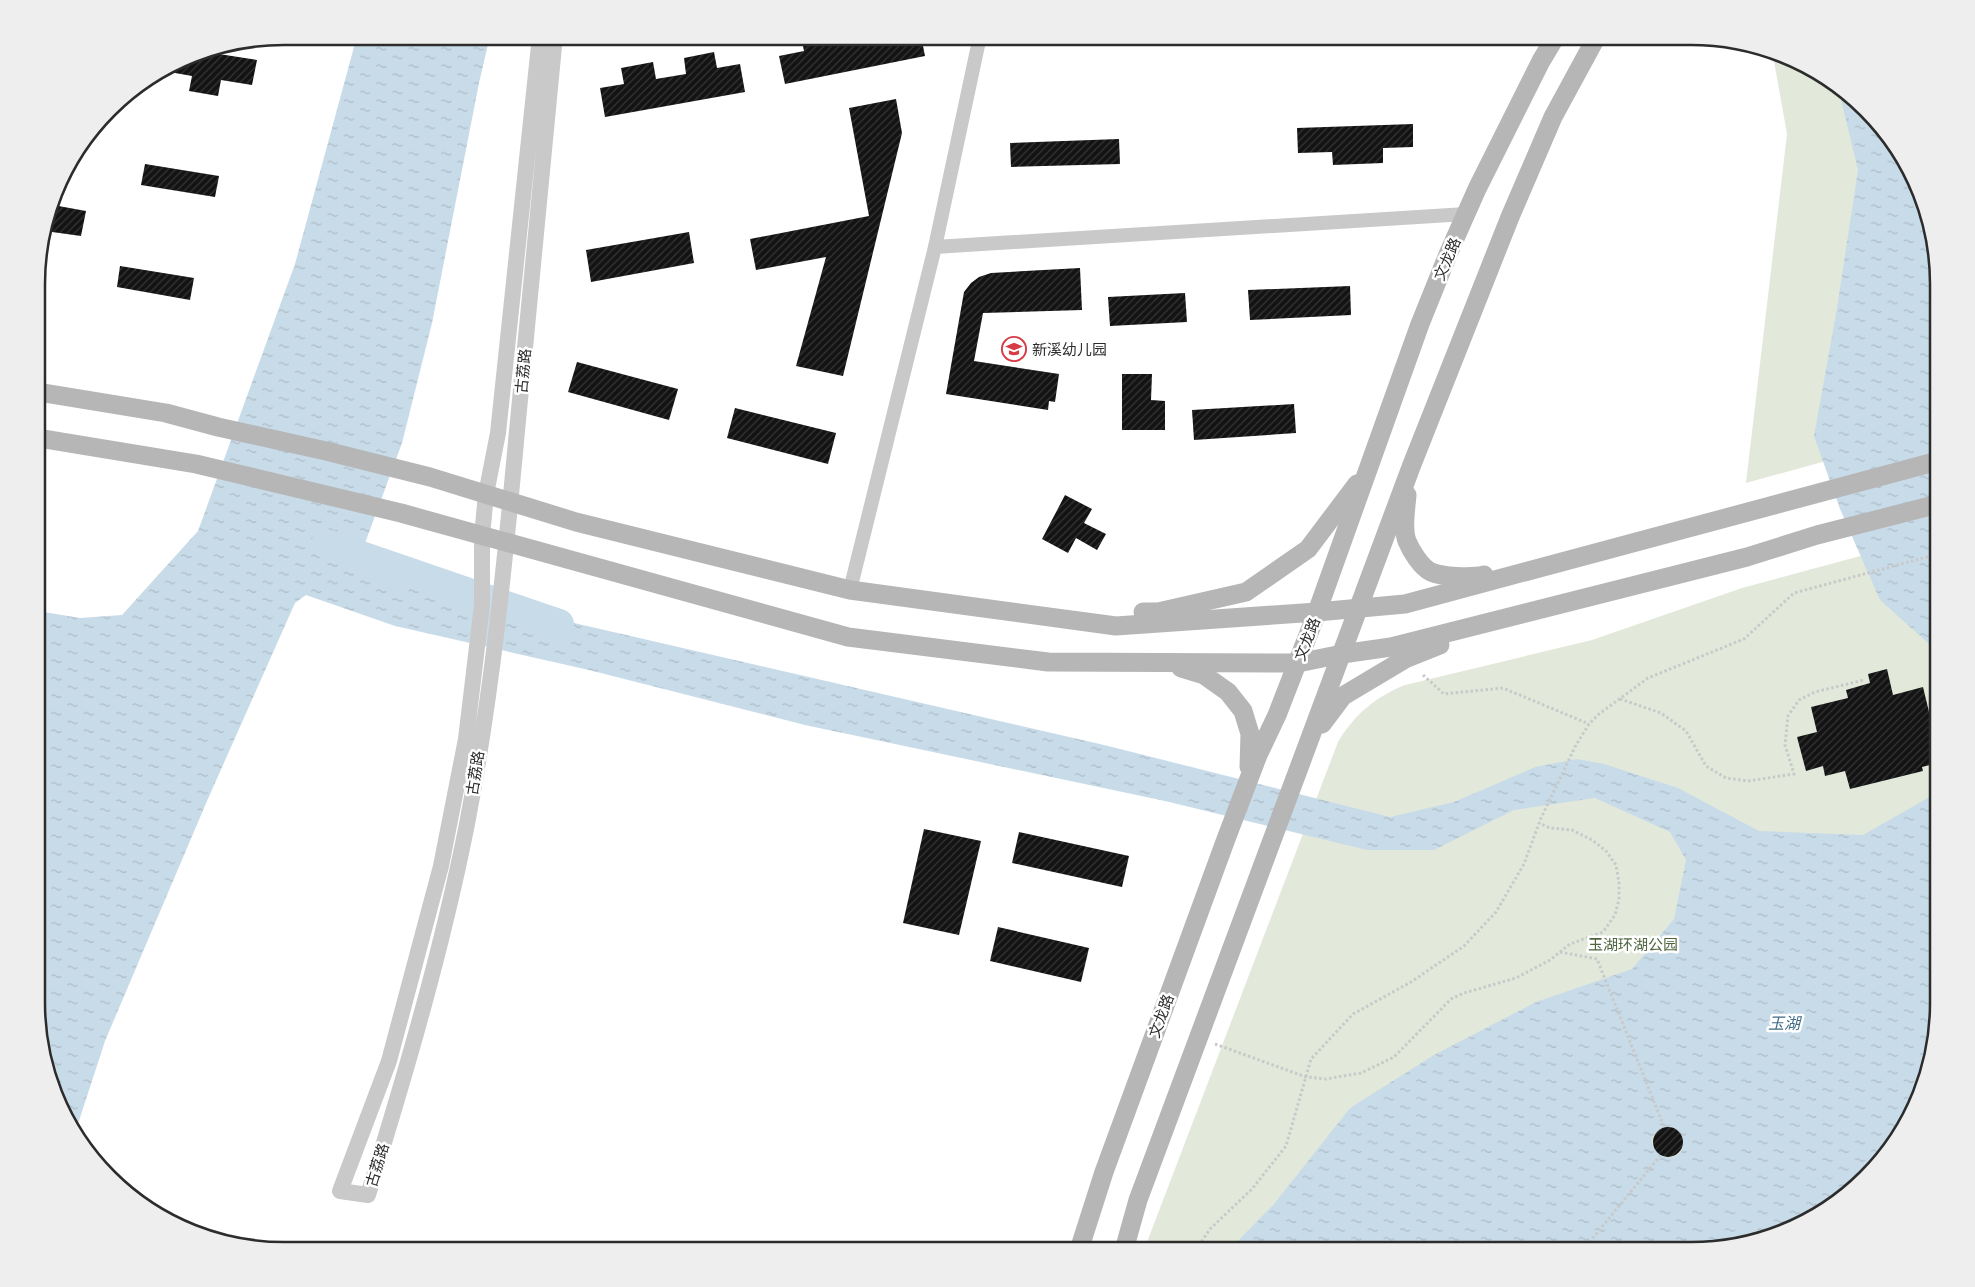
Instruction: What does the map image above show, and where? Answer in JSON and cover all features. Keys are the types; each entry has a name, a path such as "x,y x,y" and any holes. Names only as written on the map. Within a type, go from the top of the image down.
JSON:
{"main road":[{"name":"文龙路","path":"1082,1242 1104,1172 1249,779 1298,663 1420,324 1466,214 1551,45"},
{"path":"1126,1242 1138,1200 1411,467 1510,218 1553,117 1592,45"},
{"path":"45,393 166,413 430,477 576,522 850,590 1116,626 1405,604 1930,463"},
{"path":"45,439 210,468 401,513 848,637 1048,662 1298,663 1391,647 1747,557 1817,535 1930,506"},
{"path":"1411,467 1405,514 1407,541 1422,565 1431,572 1470,578 1598,553"},
{"path":"1056,618 1158,612 1246,592 1308,549 1368,468"},
{"path":"1309,741 1343,696 1405,659 1511,617"},
{"path":"1166,662 1204,675 1228,692 1243,711 1250,734 1249,779"}],"street":[{"name":"古荔路","path":"539,45 498,433 486,494 482,536 482,605 466,739 441,866 389,1061 340,1191 368,1195 411,1055 441,946 467,823 490,686 508,542 554,45"},
{"path":"850,590 935,247 978,45"},
{"path":"935,247 1466,214"}],"path":[{"path":"1201,1242 1210,1229 1252,1189 1286,1146 1311,1059 1353,1014 1411,982 1464,946 1496,912 1524,864 1541,818 1576,745 1589,724 1599,714 1648,678 1744,639 1794,593 1930,556"},
{"path":"1423,675 1444,694 1503,688 1589,724"},
{"path":"1620,699 1661,713 1686,731 1706,766 1726,778 1748,781 1794,774 1785,745 1788,716 1799,700 1815,692 1864,680"},
{"path":"1215,1044 1306,1077 1326,1079 1361,1073 1379,1066 1394,1057 1451,1000 1464,993 1516,978 1550,960 1570,944 1603,932 1615,914 1619,899 1616,865 1606,851 1592,840 1572,830 1550,828 1539,823"},
{"path":"1560,952 1597,959 1664,1127"},
{"path":"1590,1242 1660,1156"}],"green space":[{"path":"1774,60 1824,85 1860,115 1890,151 1912,193 1922,222 1928,253 1930,284 1930,432 1746,483 1787,134"},
{"name":"玉湖环湖公园","path":"1930,537 1930,1003 1928,1034 1922,1065 1912,1094 1890,1136 1871,1160 1836,1193 1810,1210 1768,1229 1722,1240 1691,1242 1147,1242 1338,742 1358,715 1384,695 1405,685 1592,640 1742,588"}],"water":[{"name":"玉湖","path":"355,45 488,45 432,323 402,443 361,554 396,582 1104,745 1390,817 1454,802 1535,767 1577,759 1604,764 1678,788 1759,831 1863,835 1930,797 1930,1003 1928,1034 1922,1065 1912,1094 1890,1136 1860,1172 1824,1202 1782,1224 1753,1234 1722,1240 1691,1242 1237,1242 1274,1204 1350,1108 1434,1055 1536,1002 1632,969 1674,919 1686,860 1670,832 1595,798 1514,810 1434,850 1367,850 1165,801 805,725 589,670 395,626 306,595 295,603 207,801 105,1041 78,1124 58,1080 47,1034 45,1003 45,612 80,618 122,615 198,531 295,264","holes":["1664,1127 1674,1128 1683,1138 1681,1152 1675,1157 1667,1157 1654,1149 1652,1142 1654,1134"]},
{"path":"1841,98 1871,127 1890,151 1898,165 1917,207 1928,253 1930,284 1930,645 1880,600 1840,509 1814,436 1837,308 1858,170"}],"building":[{"path":"803,45 923,45 925,56 785,84 779,56 804,51"},
{"path":"714,52 717,68 740,64 745,92 605,117 600,88 624,84 621,68 653,62 656,79 686,74 684,58"},
{"path":"219,54 257,60 252,85 221,80 218,96 189,91 192,76 174,73 193,63"},
{"path":"896,99 902,133 843,376 796,366 826,257 756,270 750,239 869,216 849,108"},
{"path":"1413,124 1413,147 1383,148 1383,163 1333,165 1332,152 1298,153 1297,128"},
{"path":"1119,139 1120,164 1011,167 1010,143"},
{"path":"145,164 219,176 215,197 141,185"},
{"path":"58,206 86,211 81,236 51,232"},
{"path":"689,232 694,263 591,282 586,250"},
{"path":"120,266 194,278 190,300 117,287"},
{"path":"1080,268 1082,310 983,313 974,361 1059,374 1055,402 1049,401 1048,410 946,394 964,292 971,283 979,277 991,273"},
{"path":"1350,286 1351,315 1250,320 1248,290"},
{"path":"1185,293 1187,322 1110,326 1108,297"},
{"path":"577,362 678,389 669,420 568,392"},
{"path":"1122,374 1152,374 1151,400 1165,401 1165,430 1122,430"},
{"path":"1294,404 1296,433 1194,440 1192,410"},
{"path":"735,408 836,433 828,464 727,438"},
{"path":"1065,495 1092,509 1084,523 1106,534 1097,550 1076,538 1068,553 1042,539"},
{"path":"1887,669 1893,695 1923,687 1930,716 1930,765 1922,767 1923,771 1850,789 1845,771 1825,776 1823,766 1806,771 1797,737 1817,732 1811,707 1848,698 1846,690 1870,683 1868,674"},
{"path":"924,829 981,841 959,935 903,923"},
{"path":"1019,832 1129,856 1122,887 1012,863"},
{"path":"998,927 1089,948 1081,982 990,961"},
{"path":"1668,1127 1679,1131 1683,1142 1679,1153 1668,1157 1657,1153 1653,1142 1657,1131"}],"waterway":[{"path":"326,544 559,624"}],"place":[{"name":"新溪幼儿园","path":"1014,349"}]}
